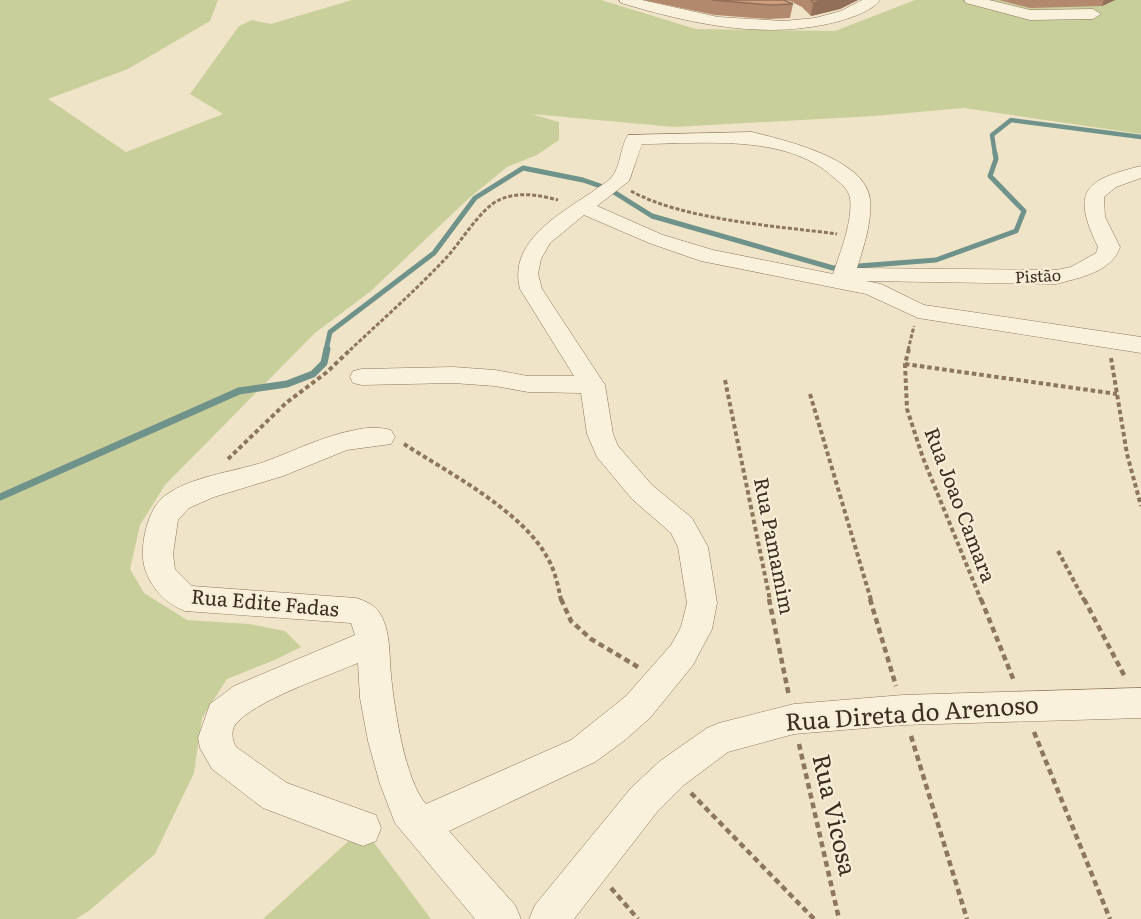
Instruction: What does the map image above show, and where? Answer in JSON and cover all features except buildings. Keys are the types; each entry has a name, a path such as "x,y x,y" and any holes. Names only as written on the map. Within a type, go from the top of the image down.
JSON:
{"street":[{"path":"626,0 684,16 757,26 801,17 840,15 873,0"},
{"path":"971,0 1029,15 1093,14"},
{"path":"419,826 583,751 630,714 682,655 696,629 702,603 693,547 682,526 642,492 606,450 600,434 592,385 531,289 527,274 530,259 542,239 567,218 617,183 622,177 633,141 637,138 753,138 819,158 847,176 856,187 860,199 856,236 843,278"},
{"name":"Pistão","path":"843,278 890,273 1034,278 1078,272 1106,256 1109,247 1091,206 1094,194 1103,185 1119,177 1141,172"},
{"path":"584,208 656,239 709,256 843,278 873,289 918,311 1141,345"},
{"path":"362,377 453,375 548,386 592,385"},
{"name":"Rua Edite Fadas","path":"382,437 357,438 270,470 190,495 171,506 162,521 157,558 164,581 185,598 356,611 363,615 369,623 373,642 377,699 395,773 408,811 501,919"},
{"path":"363,828 276,796 224,758 217,748 215,738 216,727 222,715 246,696 373,642"},
{"name":"Rua Direta do Arenoso","path":"549,919 644,800 672,773 719,739 794,718 903,710 1140,703"}],"path":[{"path":"622,177 631,192 651,202 753,223 856,236"},
{"path":"222,464 286,403 327,372 447,257 483,214 498,200 521,195 539,195 584,208"},
{"name":"Rua Joao Camara","path":"918,311 904,364 907,410 923,458 1110,919"},
{"path":"1108,341 1127,454 1141,506"},
{"path":"904,364 1117,394"},
{"name":"Rua Pamamim","path":"725,380 794,718"},
{"path":"810,394 967,919"},
{"path":"382,437 417,451 518,519 547,556 556,577 561,600 571,621 614,654 662,680"},
{"path":"1058,551 1140,703"},
{"name":"Rua Vicosa","path":"794,718 838,919"},
{"path":"672,773 814,919"},
{"path":"592,868 638,919"}],"green space":[{"path":"0,0 218,0 210,21 128,69 48,99 126,152 223,114 190,94 239,26 252,20 271,24 352,0 601,0 696,29 835,31 915,0 1141,0 1141,134 964,108 874,116 674,127 531,114 559,122 559,140 537,155 507,167 468,199 371,291 315,333 165,485 140,525 130,569 144,593 187,620 249,624 285,631 301,647 227,679 202,718 194,773 155,854 90,910 76,919 0,919"},
{"path":"363,828 431,919 263,919"}],"waterway":[{"path":"995,154 992,135 1011,120 1141,137"},
{"path":"326,350 330,332 434,253 475,198 523,168 583,180 609,189 652,216 833,268 936,260 1016,231 1024,211 990,176 996,159 995,153"},
{"path":"0,497 239,391 287,384 313,374 324,363 327,349"}]}
